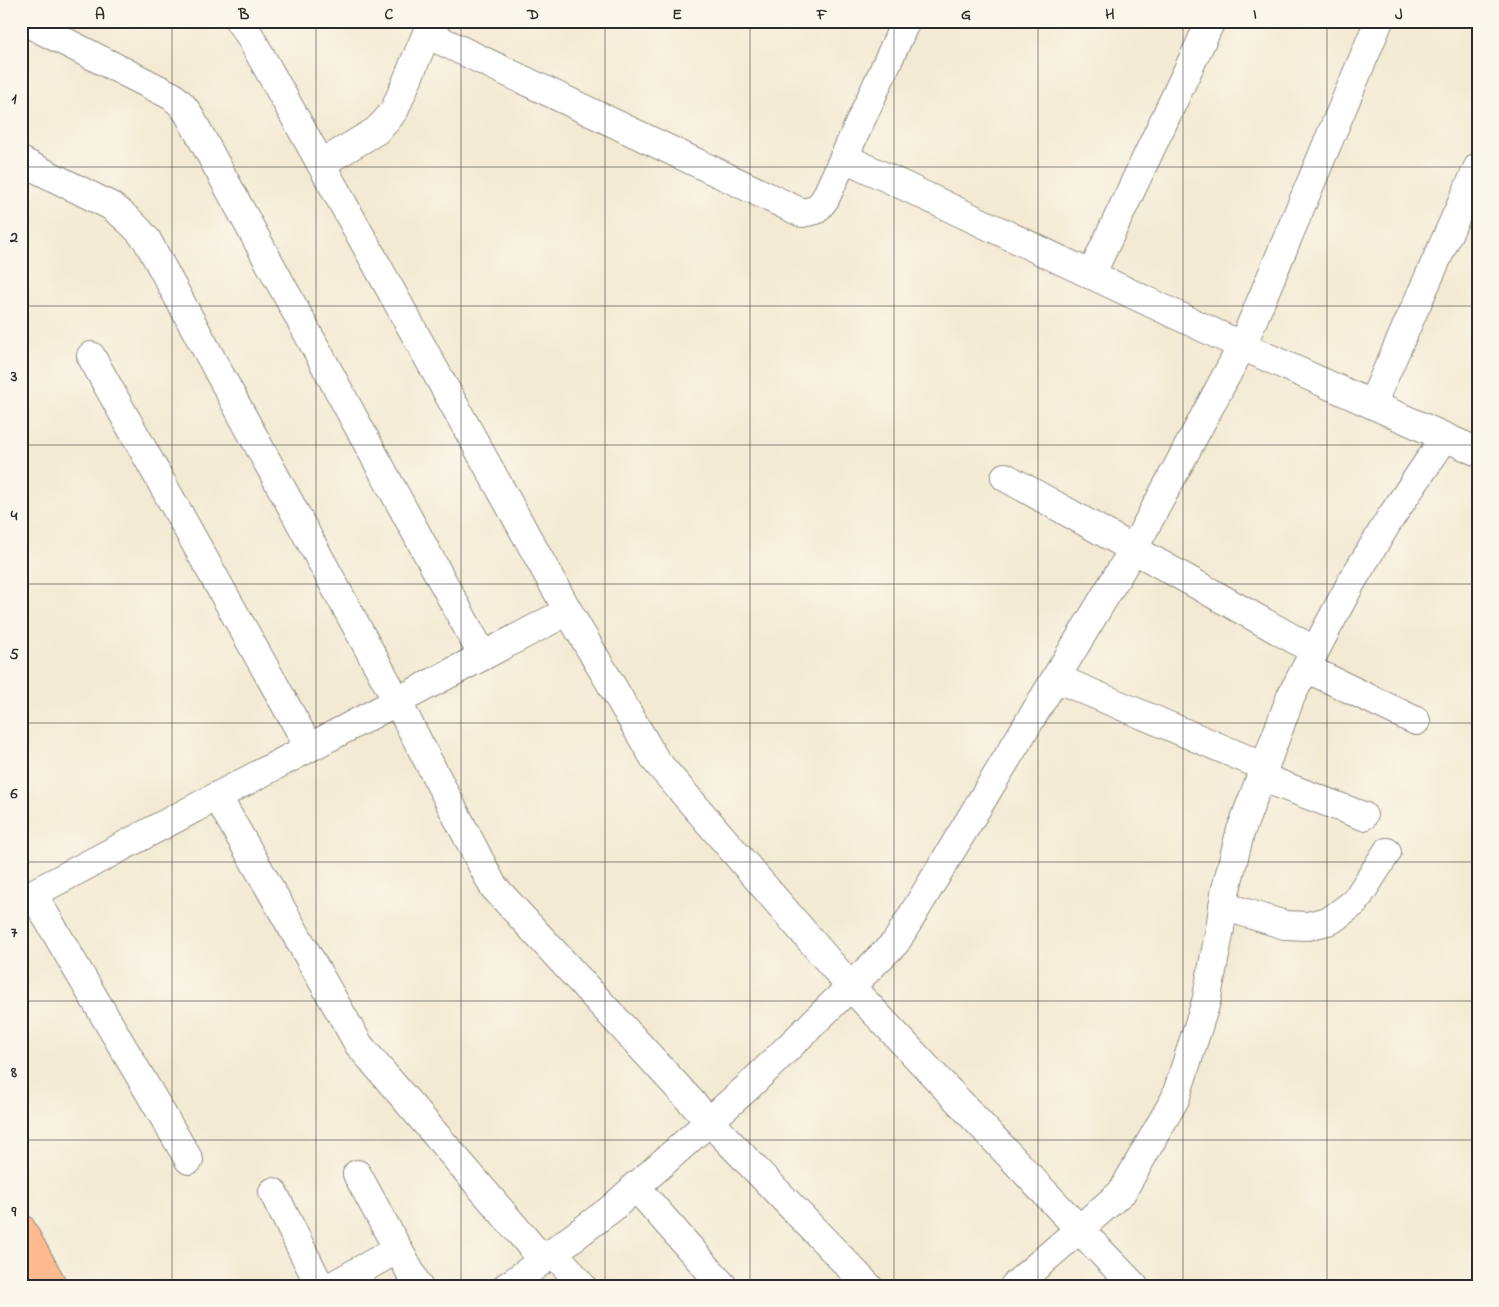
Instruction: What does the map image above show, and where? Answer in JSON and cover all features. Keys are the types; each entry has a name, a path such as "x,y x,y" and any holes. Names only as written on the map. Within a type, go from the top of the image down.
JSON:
{"main road":[{"path":"21,1228 53,1286"}],"street":[{"path":"24,21 172,96 182,104 483,656"},
{"path":"239,21 322,164 568,611 656,761 850,986 1134,1286"},
{"path":"322,164 376,131 386,122 394,109 430,28 802,213 816,210 826,199 906,21"},
{"path":"507,1286 611,1209 749,1086 896,942 1133,550 1242,346 1379,21"},
{"path":"1091,274 1210,23"},
{"path":"845,158 1242,346 1478,452"},
{"path":"21,161 111,206 125,215 147,240 397,701 493,886 708,1121 868,1286"},
{"path":"1372,404 1478,167"},
{"path":"91,356 309,747"},
{"path":"1014,1286 1122,1192 1175,1099 1206,1002 1225,893 1240,833 1291,696 1352,581 1391,517 1445,437"},
{"path":"1005,477 1133,550 1310,660 1416,721"},
{"path":"189,1160 27,897 568,611"},
{"path":"1056,678 1363,816"},
{"path":"218,796 359,1045 549,1256 582,1286"},
{"path":"1223,906 1285,925 1308,926 1331,920 1355,902 1387,852"},
{"path":"357,1174 418,1286"},
{"path":"635,1186 723,1286"},
{"path":"273,1192 320,1286"},
{"path":"332,1286 398,1249"}]}
